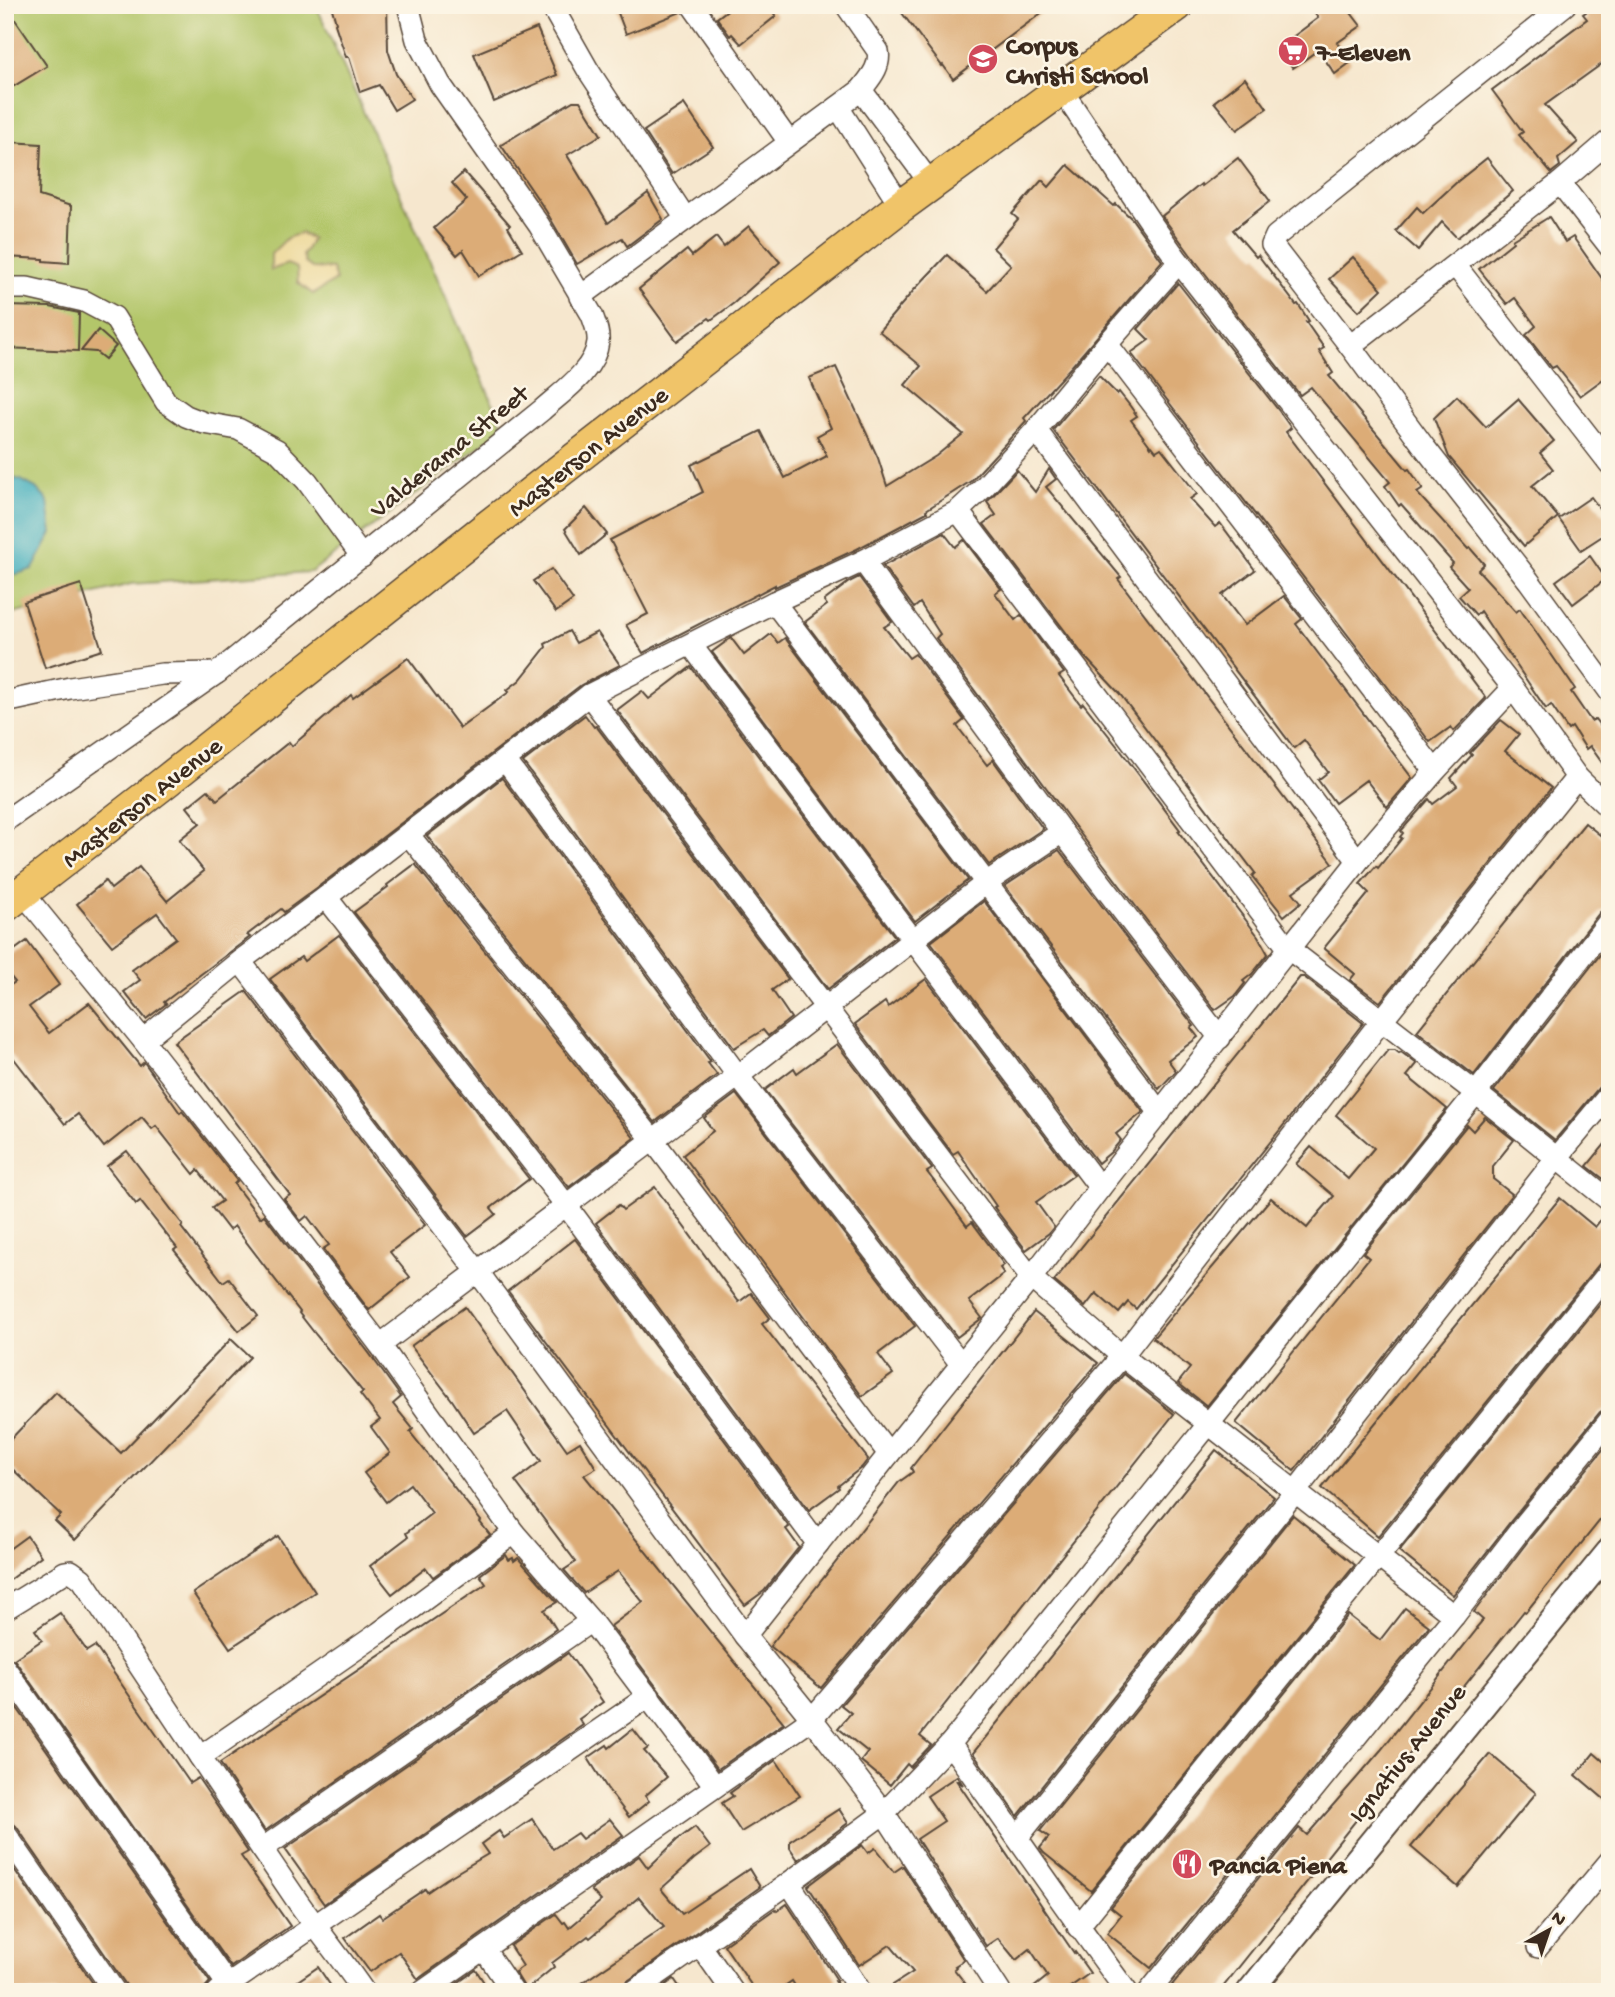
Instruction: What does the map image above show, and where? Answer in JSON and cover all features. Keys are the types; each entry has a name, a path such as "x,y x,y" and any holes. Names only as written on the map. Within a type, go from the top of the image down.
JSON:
{"main road":[{"name":"Masterson Avenue","path":"14,900 901,206 1177,5"}],"street":[{"name":"Valderama Street","path":"5,821 217,673 542,410 586,368 593,356 598,343 598,330 592,315 539,225 440,84 417,40 408,5"},
{"path":"551,5 588,70 686,219"},
{"path":"692,5 789,142"},
{"path":"580,297 861,90 880,60 878,51 846,5"},
{"path":"1565,5 1273,240 1272,245 1529,581 1610,692"},
{"path":"1061,89 1179,261 1513,688 1577,776 1610,809"},
{"path":"861,90 931,184"},
{"path":"838,107 901,206"},
{"path":"1350,346 1560,183 1610,140"},
{"path":"1560,183 1610,247"},
{"path":"143,1040 240,961 589,695 774,602 863,561 958,511 985,486 1036,430 1179,261"},
{"path":"1455,265 1610,464"},
{"path":"5,288 27,288 84,301 114,317 166,402 186,416 204,423 238,429 277,450 307,481 362,557"},
{"path":"1107,344 1435,771"},
{"path":"1036,430 1358,861"},
{"path":"958,511 1289,949 1476,1093 1610,1201"},
{"path":"863,561 1062,832 1220,1038"},
{"path":"774,602 1160,1113"},
{"path":"691,645 1100,1188"},
{"path":"5,702 70,688 162,674 217,673"},
{"path":"745,1636 1031,1278 1358,861 1435,771 1513,688"},
{"path":"589,695 1031,1278 1208,1425 1454,1616"},
{"path":"505,761 738,1076 961,1364"},
{"path":"422,1992 812,1719 1122,1356 1381,1020 1577,776"},
{"path":"380,1345 738,1076 986,883 1062,832"},
{"path":"408,834 653,1140 889,1454"},
{"path":"326,897 566,1205 818,1544"},
{"path":"14,900 143,1040 380,1345 514,1533 591,1621 715,1786"},
{"path":"632,1992 884,1813 950,1744 1476,1093 1610,919"},
{"path":"240,961 478,1272 745,1636 884,1813 1000,1992"},
{"path":"1018,1837 1610,1094"},
{"path":"1078,1927 1610,1271"},
{"path":"1149,1992 1610,1420"},
{"path":"200,1757 379,1633 514,1533"},
{"name":"Ignatius Avenue","path":"1249,1992 1610,1549"},
{"path":"5,1609 65,1572 75,1573 82,1578 315,1927 364,1992"},
{"path":"262,1849 591,1621"},
{"path":"5,1668 223,1988 649,1696"},
{"path":"950,1744 1126,1992"},
{"path":"5,1833 115,1992"},
{"path":"1538,1947 1610,1861"},
{"path":"789,1883 861,1992"},
{"path":"700,1945 733,1992"},
{"path":"484,1949 513,1992"}],"green space":[{"path":"5,5 316,5 504,428 311,572 131,584 5,616"}],"sand":[{"path":"301,233 312,239 303,255 305,263 312,268 332,269 336,280 313,294 298,283 297,268 287,264 271,270 271,254 287,238"}],"water":[{"path":"5,476 36,488 48,501 52,533 33,569 5,575"}],"building":[{"path":"5,5 47,66 14,86 5,71"},
{"path":"331,5 387,5 388,50 396,74 412,99 394,110 379,85 360,92 335,24"},
{"path":"615,5 679,5 681,12 626,34"},
{"path":"734,5 767,5 776,16 741,44 732,34 730,36 717,18"},
{"path":"896,5 944,5 950,13 961,5 1052,5 953,79"},
{"path":"1309,5 1345,5 1361,26 1337,43 1351,62 1335,74 1318,50 1293,68 1278,48 1318,18"},
{"path":"1596,5 1610,5 1610,58 1545,105 1578,142 1558,159 1560,166 1551,173 1519,135 1523,132 1492,90 1587,19 1583,14"},
{"path":"537,28 557,75 494,102 474,54"},
{"path":"1245,78 1267,108 1237,130 1214,102"},
{"path":"573,101 580,101 601,135 567,155 608,223 648,193 663,219 627,246 622,238 577,264 546,211 501,145"},
{"path":"684,104 713,147 672,174 644,131"},
{"path":"10,142 41,144 39,196 71,206 69,263 5,257 5,207"},
{"path":"1238,158 1270,201 1233,230 1256,257 1258,255 1296,305 1298,304 1309,321 1306,322 1324,348 1319,351 1333,373 1329,376 1407,470 1409,469 1423,489 1417,493 1484,564 1478,570 1516,612 1520,609 1575,689 1571,692 1591,721 1595,719 1610,739 1610,774 1590,746 1586,749 1572,727 1568,730 1551,705 1546,709 1480,611 1476,615 1459,596 1468,588 1449,567 1453,563 1401,504 1399,506 1385,486 1390,482 1311,387 1300,395 1162,216"},
{"path":"1487,158 1513,191 1457,238 1442,222 1418,250 1396,231 1417,207 1423,213"},
{"path":"1068,165 1132,219 1162,261 1024,418 1026,421 971,481 926,510 927,512 857,549 775,585 643,653 626,625 648,614 610,540 703,492 691,465 761,431 785,478 827,456 817,436 831,428 809,378 836,367 878,458 887,486 936,456 963,434 905,385 921,366 879,331 947,255 987,291 1011,265 993,248 1018,219 1012,214 1042,180 1049,187"},
{"path":"464,172 510,225 508,227 522,250 479,276 463,250 457,255 434,228 467,200 452,183"},
{"path":"1549,217 1565,242 1573,237 1610,290 1610,374 1580,396 1556,366 1552,368 1526,335 1536,326 1515,298 1507,304 1479,269 1513,242 1512,240"},
{"path":"749,226 780,262 734,303 677,341 639,289 687,250 692,256 716,237 724,247"},
{"path":"1353,257 1382,289 1359,311 1329,279"},
{"path":"1178,283 1279,411 1291,428 1286,432 1486,698 1454,731 1451,727 1430,742 1131,353 1149,340 1138,329"},
{"path":"5,306 50,307 79,313 78,351 5,348"},
{"path":"98,330 116,346 105,359 96,352 81,351"},
{"path":"1099,376 1117,394 1119,392 1130,406 1137,416 1131,420 1151,447 1156,451 1161,448 1197,494 1190,499 1215,527 1220,523 1255,570 1222,595 1245,625 1284,596 1302,619 1296,624 1412,778 1387,807 1366,780 1335,803 1318,780 1328,772 1304,740 1294,748 1053,430"},
{"path":"1457,396 1486,427 1518,399 1554,441 1540,453 1553,469 1532,486 1558,517 1524,546 1449,457 1434,418"},
{"path":"1049,469 1056,479 1046,487 1121,577 1118,579 1333,863 1293,892 1301,902 1284,916 1252,876 1255,873 1119,693 1084,656 984,524 996,515 987,502 1017,470 1035,492"},
{"path":"1591,497 1610,523 1610,531 1581,550 1559,519"},
{"path":"586,508 607,534 581,555 565,529"},
{"path":"944,533 955,547 964,540 1001,589 995,593 1015,620 1021,615 1064,673 1059,676 1121,751 1258,936 1268,954 1243,981 1245,983 1235,996 1215,1010 936,638 940,634 920,603 914,608 883,566"},
{"path":"1590,556 1606,579 1573,604 1556,581"},
{"path":"551,569 573,600 556,612 533,581"},
{"path":"859,577 892,622 884,627 909,658 915,654 964,720 957,726 987,765 993,760 1043,829 989,865 805,622 827,605 824,601"},
{"path":"81,584 102,650 45,668 24,602"},
{"path":"569,631 576,643 597,632 620,665 581,685 318,887 284,912 281,909 247,935 250,937 164,1002 166,1004 146,1019 124,992 140,980 132,970 176,938 157,913 112,946 77,904 105,881 111,889 139,867 167,901 204,871 179,840 200,823 187,807 208,790 217,800 289,742 292,746 351,695 353,698 408,658 460,728 509,692 507,690 520,680 546,647 545,644"},
{"path":"771,634 778,643 785,638 968,880 915,921 712,652 731,638 744,655"},
{"path":"691,667 895,937 828,989 617,710 642,691 649,699"},
{"path":"585,715 788,979 772,990 791,1018 768,1036 763,1030 734,1048 523,762"},
{"path":"1501,720 1519,734 1505,751 1551,788 1380,1002 1350,980 1355,974 1324,948 1369,893 1360,884 1376,866 1378,868 1402,838 1401,831 1429,799 1433,804 1457,786 1451,778"},
{"path":"502,778 711,1062 708,1063 717,1075 655,1122 427,836"},
{"path":"1585,823 1610,843 1610,907 1600,912 1474,1075 1417,1031"},
{"path":"1059,850 1194,1026 1191,1028 1198,1037 1168,1060 1176,1071 1159,1089 1005,886"},
{"path":"415,864 634,1138 569,1187 354,912"},
{"path":"984,901 1143,1112 1116,1134 1121,1140 1098,1163 931,942"},
{"path":"339,935 529,1179 491,1208 496,1214 467,1236 270,979 301,957 304,961"},
{"path":"27,941 59,985 29,1007 49,1033 89,1003 140,1066 144,1062 180,1113 182,1111 237,1181 234,1184 260,1218 264,1215 369,1353 401,1397 393,1404 413,1429 410,1432 490,1535 433,1577 426,1568 392,1594 370,1566 408,1537 406,1533 432,1513 410,1484 386,1502 364,1473 390,1453 371,1427 380,1420 360,1394 363,1392 316,1335 234,1226 229,1230 212,1208 222,1201 198,1170 194,1174 156,1126 152,1129 142,1117 104,1147 78,1114 65,1124 5,1047 5,989 15,982 5,970 5,957"},
{"path":"1610,942 1610,1077 1555,1140 1494,1091"},
{"path":"1300,977 1304,977 1363,1023 1136,1309 1128,1302 1119,1313 1096,1293 1085,1307 1054,1281"},
{"path":"926,979 1074,1175 1036,1202 1054,1227 1026,1250 958,1151 953,1154 855,1024 885,1002 888,1007"},
{"path":"246,991 425,1225 390,1252 410,1277 369,1310 323,1249 329,1245 307,1216 301,1221 284,1199 290,1195 174,1042"},
{"path":"837,1044 932,1169 927,1172 967,1226 972,1222 1004,1265 1000,1268 1004,1274 969,1301 982,1318 957,1337 765,1090 794,1068 797,1073"},
{"path":"1388,1050 1401,1052 1417,1064 1407,1076 1447,1109 1207,1406 1178,1383 1190,1368 1153,1338 1271,1198 1307,1228 1334,1196 1296,1164 1311,1147 1348,1179 1374,1148 1336,1115"},
{"path":"736,1094 915,1326 878,1354 893,1374 862,1396 683,1155 713,1131 704,1118"},
{"path":"1485,1117 1514,1140 1493,1166 1493,1179 1512,1194 1294,1471 1236,1423 1369,1258 1363,1253 1467,1125 1473,1131"},
{"path":"1610,1138 1610,1184 1587,1166"},
{"path":"127,1151 223,1282 229,1278 258,1316 239,1331 174,1250 177,1248 140,1201 136,1204 107,1166"},
{"path":"655,1187 739,1302 751,1293 770,1318 762,1324 868,1459 838,1486 839,1488 809,1510 596,1223 619,1205 623,1210"},
{"path":"1560,1198 1595,1227 1606,1213 1610,1214 1610,1258 1600,1263 1378,1536 1322,1488"},
{"path":"575,1239 789,1527 786,1529 799,1547 764,1591 745,1605 508,1291"},
{"path":"1610,1292 1610,1407 1600,1412 1453,1595 1399,1551"},
{"path":"465,1307 567,1450 580,1442 596,1468 584,1475 784,1723 718,1769 611,1626 643,1602 618,1571 584,1593 564,1570 576,1562 515,1481 541,1461 507,1411 474,1433 411,1346"},
{"path":"1034,1312 1098,1363 821,1688 770,1646 899,1482 913,1472 911,1468"},
{"path":"231,1339 250,1357 75,1540 55,1521 61,1515 5,1462 5,1445 56,1392 121,1453"},
{"path":"1124,1374 1174,1414 920,1736 931,1745 910,1767 907,1764 890,1785 861,1761 868,1752 838,1728 851,1713 841,1705"},
{"path":"1610,1441 1610,1508 1526,1612 1524,1611 1219,1992 1181,1992 1172,1985 1299,1828 1307,1835 1381,1750 1477,1629 1483,1620 1474,1612"},
{"path":"1216,1450 1274,1497 1018,1816 973,1753"},
{"path":"1293,1515 1355,1565 1091,1891 1044,1853 1040,1848 1049,1837 1040,1831"},
{"path":"27,1536 41,1556 5,1583 5,1552"},
{"path":"278,1536 315,1592 230,1648 193,1593"},
{"path":"506,1555 509,1560 518,1558 557,1602 544,1610 556,1629 265,1831 220,1763 486,1584 480,1575"},
{"path":"1405,1608 1429,1626 1151,1968 1107,1933 1121,1915 1111,1907 1348,1615 1380,1640"},
{"path":"60,1613 87,1651 95,1646 190,1783 198,1778 248,1852 241,1856 290,1926 231,1967 14,1659 42,1640 35,1630"},
{"path":"568,1653 603,1702 579,1719 583,1725 324,1904 285,1849"},
{"path":"5,1691 210,1982 201,1992 128,1992 126,1985 16,1826 5,1820"},
{"path":"633,1729 648,1748 644,1751 667,1777 645,1796 649,1801 629,1817 588,1758 607,1745 609,1748"},
{"path":"1594,1753 1610,1767 1610,1804 1576,1775"},
{"path":"1490,1754 1536,1793 1458,1887 1411,1847"},
{"path":"776,1760 800,1796 741,1832 722,1803 733,1796 730,1793"},
{"path":"957,1776 963,1785 956,1780 1090,1973 1063,1992 1028,1992 1048,1976 1030,1949 1016,1960 998,1938 986,1946 917,1839 944,1821 927,1796"},
{"path":"839,1809 848,1823 798,1860 790,1848 790,1841"},
{"path":"532,1819 553,1849 577,1833 582,1839 610,1819 623,1835 418,1979 399,1952 370,1972 345,1938 379,1914 382,1918 425,1889 427,1892 488,1854 481,1844 499,1831 504,1838"},
{"path":"695,1827 710,1847 661,1889 682,1914 749,1869 760,1887 612,1992 569,1992 664,1927 639,1897 590,1938 588,1936 552,1963 554,1967 526,1990 515,1972 523,1966 510,1946 556,1914 569,1928 601,1901 591,1890 639,1856 648,1868"},
{"path":"862,1845 868,1853 875,1848 894,1872 903,1866 964,1960 954,1969 972,1992 882,1992 913,1972 890,1945 859,1965 808,1886"},
{"path":"5,1856 99,1992 5,1992"},
{"path":"787,1904 837,1980 835,1981 842,1992 799,1992 792,1981 776,1992 756,1992 724,1945 775,1909 777,1911"},
{"path":"318,1967 335,1992 282,1992"},
{"path":"476,1970 485,1984 473,1992 461,1992 456,1984"},
{"path":"674,1979 683,1992 656,1992"}],"place":[{"name":"7-Eleven","path":"1293,51"},
{"name":"Corpus Christi School","path":"983,59"},
{"name":"Pancia Piena","path":"1187,1864"}]}
